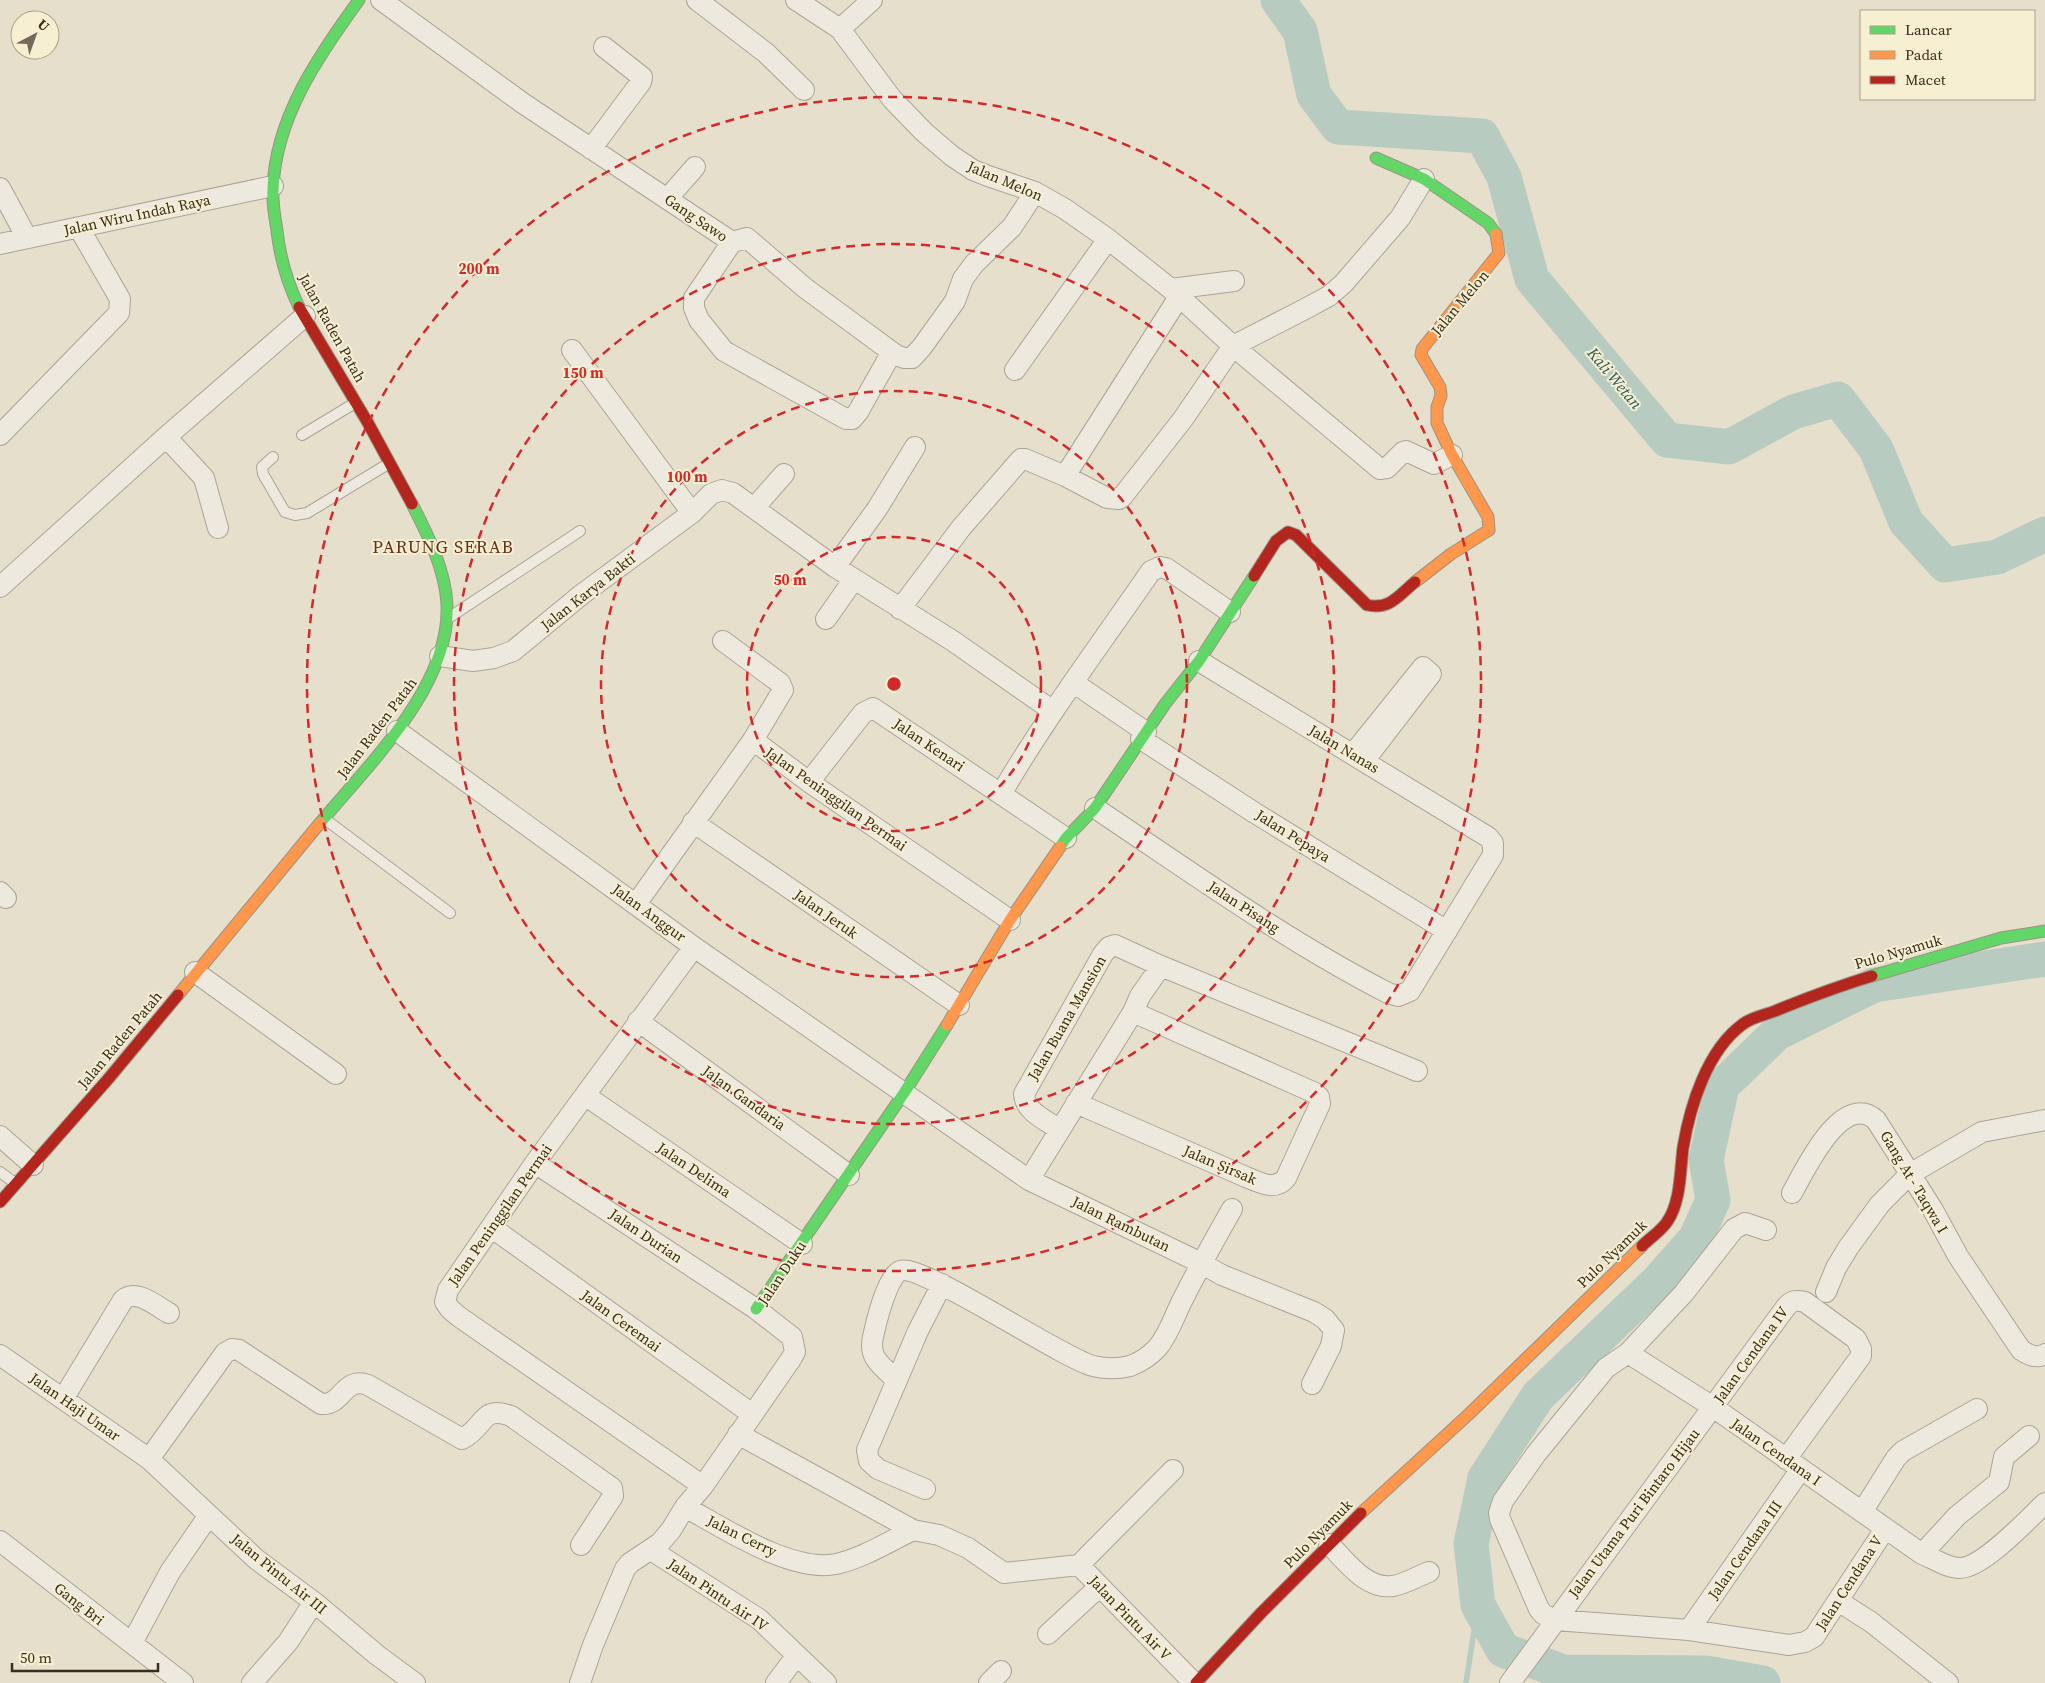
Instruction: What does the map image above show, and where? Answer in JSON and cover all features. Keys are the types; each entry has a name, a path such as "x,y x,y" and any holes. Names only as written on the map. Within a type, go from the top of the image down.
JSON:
{"street":[{"name":"Jalan Raden Patah","path":"0,1202 109,1078 397,730 425,693 440,656 447,619 446,590 438,561 391,462 292,292 280,255 275,217 273,186 283,135 302,88 330,39 359,0"},
{"name":"Gang Sawo","path":"381,0 524,104 732,242 747,238 820,300 892,352 904,358 912,358 922,347 955,301 963,279 974,264 1012,227 1035,192"},
{"path":"796,0 840,29 872,0"},
{"path":"700,1 766,53 804,90"},
{"name":"Jalan Melon","path":"840,29 892,99 924,132 952,156 973,170 1035,192 1065,208 1108,239 1175,293 1233,346 1380,469 1387,468 1406,451 1434,464 1452,455"},
{"path":"591,149 641,82 642,77 604,47"},
{"name":"Jalan Melon","path":"1230,612 1276,542 1288,532 1296,535 1368,605 1377,607 1386,606 1451,554 1489,530 1488,517 1452,455 1437,423 1437,407 1441,396 1440,387 1420,355 1422,349 1492,264 1499,253 1497,236 1488,223 1424,178 1376,158"},
{"path":"667,199 695,167"},
{"path":"900,609 961,528 1018,461 1024,459 1065,476 1107,498 1119,499 1122,497 1183,419 1233,346 1329,296 1343,284 1400,218 1424,178"},
{"name":"Jalan Wiru Indah Raya","path":"0,244 273,186"},
{"path":"0,188 27,238"},
{"path":"0,435 119,313 120,299 79,228"},
{"path":"1015,370 1108,239"},
{"path":"732,242 694,298 694,308 699,320 724,352 846,419 852,419 858,412 892,352"},
{"path":"1065,476 1175,293 1234,281"},
{"path":"0,587 166,436 305,316"},
{"path":"572,350 692,513"},
{"path":"166,436 204,478 218,528"},
{"path":"836,567 877,509 915,447"},
{"path":"784,474 754,508 836,567 972,654 1053,711"},
{"name":"Jalan Karya Bakti","path":"440,656 473,661 494,658 513,651 581,595 692,513 711,494 722,490 733,493 754,508"},
{"path":"904,1093 1010,920 1066,838 1095,808 1143,736 1199,661 1230,612 1166,568 1155,568 1151,571 1053,711 1000,794"},
{"path":"826,618 854,579"},
{"path":"723,641 780,683 783,690 753,740"},
{"name":"Jalan Nanas","path":"1199,661 1488,837 1493,843 1493,855 1447,931"},
{"path":"1074,683 1143,736"},
{"name":"Jalan Kenari","path":"809,782 863,713 873,708 1066,838"},
{"name":"Jalan Anggur","path":"397,730 694,946 904,1093"},
{"name":"Jalan Pepaya","path":"1143,736 1255,813 1447,931"},
{"name":"Jalan Peninggilan Permai","path":"636,904 753,740 809,782 1010,920"},
{"name":"Jalan Pisang","path":"1095,808 1315,953 1359,978 1398,996 1410,992 1447,931"},
{"name":"Jalan Jeruk","path":"693,822 959,1005"},
{"name":"Pulo Nyamuk","path":"1195,1683 1372,1501 1447,1433 1667,1222 1677,1200 1681,1164 1690,1119 1706,1069 1720,1048 1744,1023 1834,987 2001,938 2045,931"},
{"name":"Jalan Buana Mansion","path":"1060,1130 1024,1103 1024,1094 1103,954 1109,947 1115,945 1161,966 1417,1071"},
{"name":"Jalan Peninggilan Permai","path":"694,946 491,1227 448,1290 445,1302 450,1309 703,1486"},
{"path":"1029,1180 1133,1012 1140,996 1161,966"},
{"path":"195,972 336,1074"},
{"name":"Jalan Sirsak","path":"1076,1103 1270,1186 1281,1184 1286,1178 1320,1104 1320,1097 1315,1093 1133,1012"},
{"name":"Jalan Gandaria","path":"638,1021 849,1176"},
{"name":"Jalan Duku","path":"656,1546 672,1530 685,1507 703,1486 795,1352 792,1336 756,1309 849,1176 904,1093"},
{"name":"Jalan Rambutan","path":"904,1093 1029,1180 1222,1275 1325,1318 1334,1330 1331,1346 1312,1384"},
{"name":"Jalan Delima","path":"586,1096 802,1244"},
{"name":"Gang At - Taqwa I","path":"1792,1193 1827,1134 1845,1118 1852,1114 1865,1112 1876,1120 1958,1256 2021,1350 2030,1356 2039,1357 2045,1354"},
{"path":"1826,1292 1836,1268 1848,1248 1880,1204 1910,1174 1982,1132 2045,1120"},
{"path":"0,1136 33,1165"},
{"name":"Jalan Durian","path":"536,1163 756,1309"},
{"path":"896,1380 873,1356 871,1346 877,1318 892,1279 900,1272 909,1270 942,1284 1020,1330 1092,1366 1110,1369 1130,1366 1146,1359 1159,1346 1201,1263 1232,1209"},
{"path":"1550,1627 1539,1609 1500,1519 1501,1506 1536,1454 1606,1368 1628,1353 1684,1293 1738,1225 1745,1223 1766,1230"},
{"name":"Jalan Ceremai","path":"491,1227 732,1402 752,1414"},
{"path":"925,1489 878,1469 869,1461 867,1450 918,1330 942,1284"},
{"path":"62,1399 122,1300 127,1296 131,1294 142,1298 170,1313"},
{"name":"Jalan Cendana IV","path":"1712,1407 1790,1302 1799,1300 1805,1302 1856,1339"},
{"name":"Jalan Cendana III","path":"1689,1630 1861,1356 1861,1349 1856,1339"},
{"path":"149,1459 225,1354 232,1349 239,1350 321,1404 328,1404 338,1398 353,1384 359,1382 368,1385 462,1439 469,1435 489,1413 498,1412 511,1416 612,1488 613,1496 581,1545"},
{"name":"Jalan Cendana I","path":"1628,1353 1712,1407 1922,1554 1959,1568 1982,1561 2045,1503"},
{"name":"Jalan Haji Umar","path":"0,1355 149,1459"},
{"name":"Jalan Utama Puri Bintaro Hijau","path":"1510,1683 1712,1407"},
{"path":"1447,1433 1446,1428 1448,1424 1464,1409"},
{"path":"1862,1512 1896,1458 1903,1451 1977,1409"},
{"path":"738,1434 918,1531"},
{"path":"1922,1554 1957,1516 1999,1482 2004,1457 2029,1436"},
{"name":"Jalan Pintu Air III","path":"149,1459 256,1559 314,1602 377,1655 415,1683"},
{"path":"1079,1565 1173,1470"},
{"name":"Jalan Cerry","path":"685,1507 762,1549 807,1564 834,1564 854,1559 918,1531"},
{"path":"132,1643 170,1572 209,1515"},
{"name":"Jalan Cendana V","path":"1814,1637 1885,1529"},
{"name":"Jalan Pintu Air V","path":"918,1531 939,1535 968,1548 1004,1573 1079,1565 1195,1683"},
{"name":"Gang Bri","path":"0,1541 183,1683"},
{"path":"1330,1544 1362,1577 1378,1584 1394,1586 1430,1572"},
{"path":"580,1683 593,1645 625,1568 656,1546"},
{"name":"Jalan Pintu Air IV","path":"656,1546 759,1619 826,1683"},
{"path":"1048,1634 1099,1587"},
{"path":"1838,1601 1870,1622 1948,1683"},
{"path":"252,1683 288,1642 314,1602"},
{"name":"Jalan Utama Puri Bintaro Hijau","path":"1550,1627 1689,1630 1789,1645 1806,1642 1814,1637"},
{"path":"776,1683 797,1655"}],"lane":[{"path":"302,435 356,403"},
{"path":"273,457 262,467 263,474 285,512 295,515 307,513 391,462"},
{"path":"447,619 580,531"},
{"path":"324,819 450,913"},
{"path":"0,1172 17,1184"}],"waterway":[{"name":"Kali Wetan","path":"1278,0 1300,31 1314,95 1338,127 1482,136 1504,177 1532,279 1667,440 1729,447 1793,412 1838,399 1876,449 1906,522 1945,565 1997,557 2045,534"},
{"path":"1763,1683 1706,1673 1563,1672 1503,1650 1478,1605 1471,1544 1485,1478 1538,1396 1657,1282 1696,1238 1713,1200 1706,1160 1722,1086 1777,1033 1874,985 2045,959"},
{"path":"1466,1683 1478,1605"}],"traffic: fast":[{"path":"299,307 285,270 278,241 273,200 276,163 282,137 302,89 329,43 359,0"},
{"path":"1376,158 1424,179 1488,223 1496,234"},
{"path":"320,823 383,749 403,722 421,694 436,665 445,635 447,604 443,578 430,540 412,504"},
{"path":"1060,847 1066,838 1095,808 1165,704 1199,661 1254,576"},
{"path":"1872,976 2001,938 2045,931"},
{"path":"756,1309 904,1093 947,1025"}],"traffic: slow":[{"path":"1415,582 1451,554 1489,530 1488,517 1452,455 1437,423 1437,407 1441,396 1440,387 1421,355 1422,349 1499,253 1496,234"},
{"path":"178,995 320,823"},
{"path":"947,1025 1010,920 1060,847"},
{"path":"1361,1513 1469,1414 1642,1246"}],"traffic: jam":[{"path":"299,307 368,423 412,504"},
{"path":"1254,576 1276,541 1288,532 1296,535 1367,605 1388,604 1415,582"},
{"path":"1642,1246 1662,1228 1672,1214 1677,1196 1683,1148 1690,1115 1702,1080 1719,1048 1730,1035 1754,1018 1872,976"},
{"path":"0,1202 109,1078 178,995"},
{"path":"1196,1683 1261,1613 1361,1513"}],"district":[{"name":"PARUNG SERAB","path":"443,547"}]}
